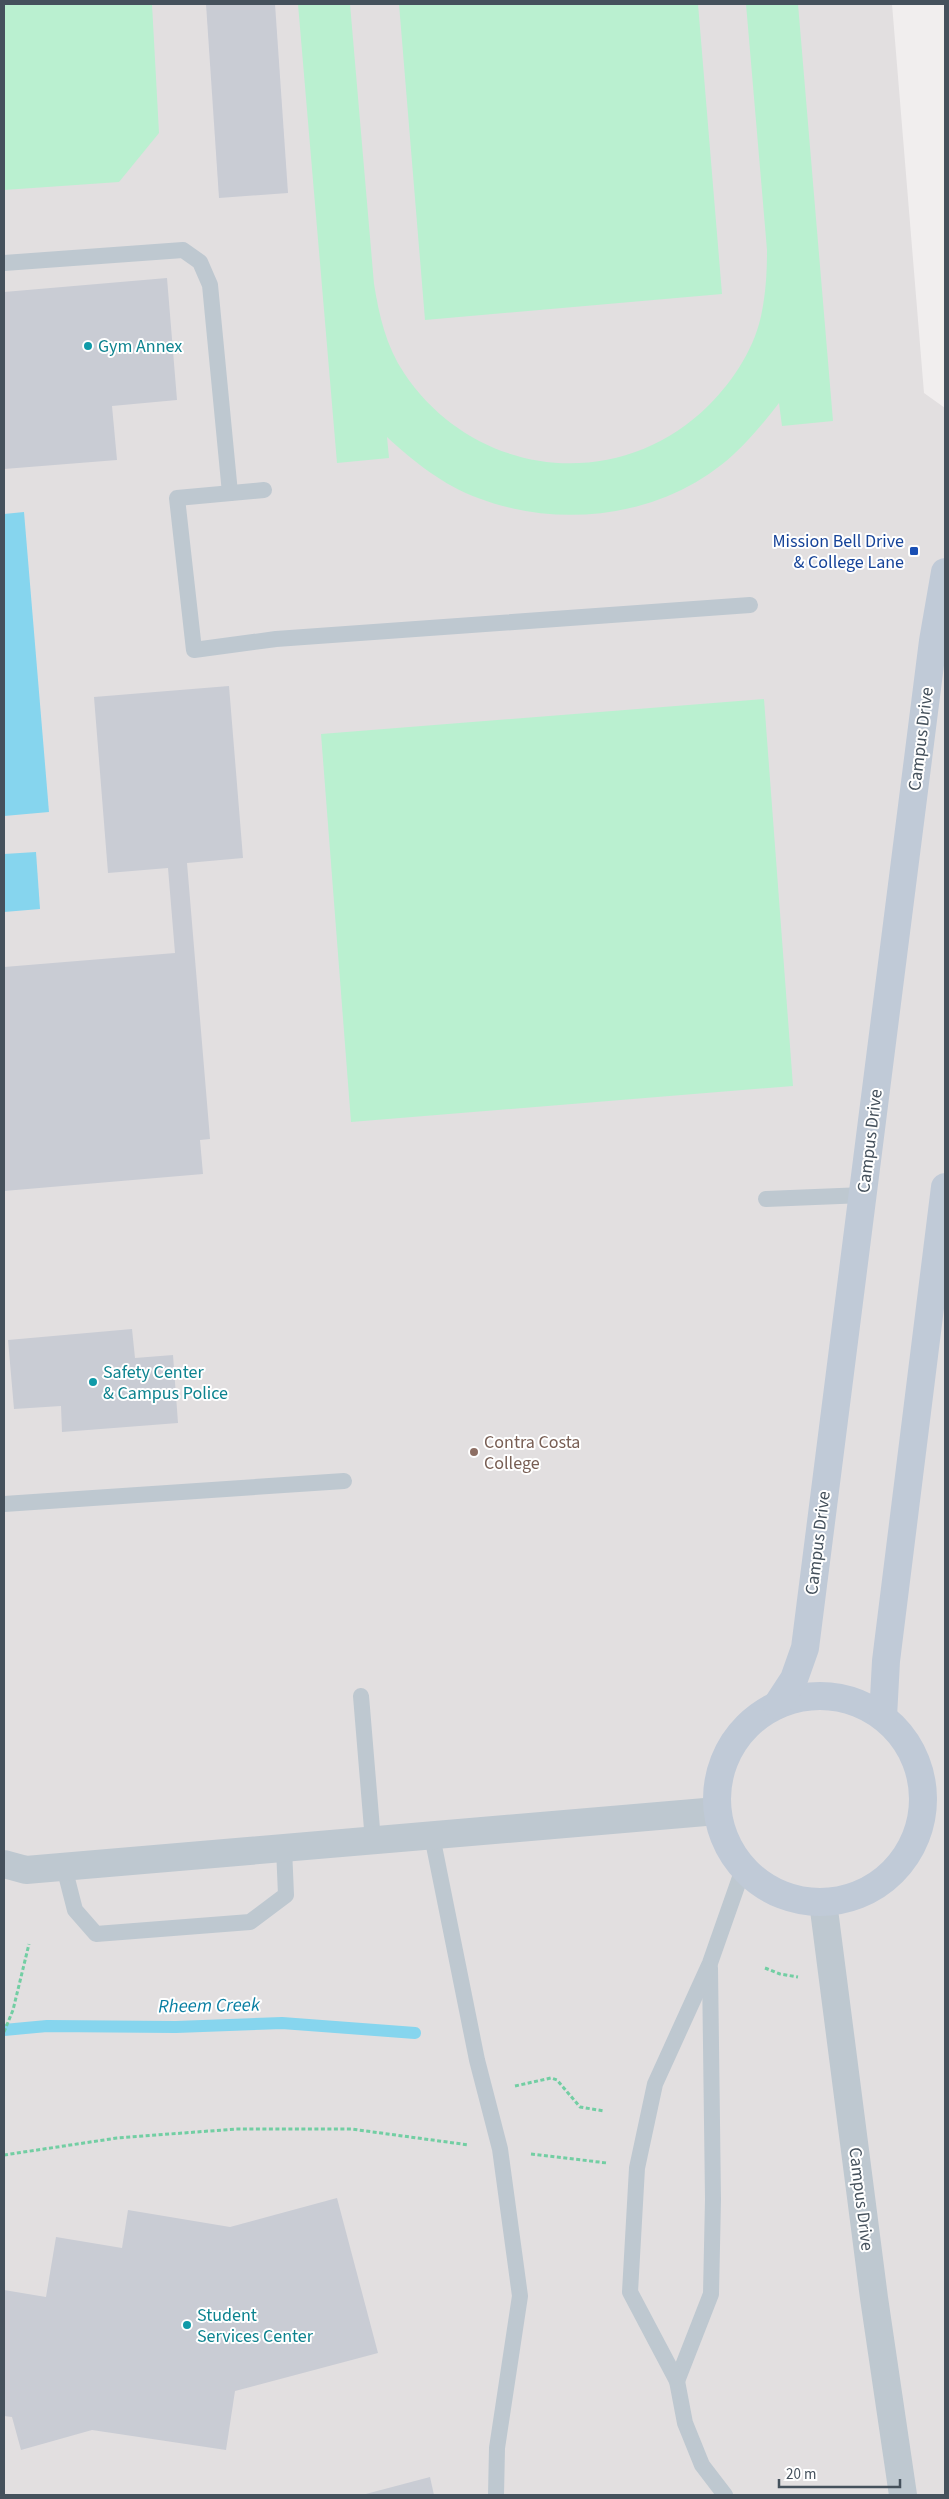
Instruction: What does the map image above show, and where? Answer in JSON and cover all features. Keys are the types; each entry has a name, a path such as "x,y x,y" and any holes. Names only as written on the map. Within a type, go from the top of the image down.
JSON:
{"street":[{"name":"Campus Drive","path":"777,1705 794,1679 805,1648 933,641 945,572"},
{"path":"883,1716 886,1661 945,1187"},
{"path":"821,1696 842,1698 864,1705 883,1716 904,1739 918,1768 923,1798 918,1830 904,1858 882,1881 854,1896 823,1902 794,1899 766,1888 744,1869 726,1843 717,1811 718,1781 728,1750 749,1724 777,1705 799,1698 821,1696"},
{"path":"4,1864 26,1870 717,1811"},
{"name":"Campus Drive","path":"823,1902 874,2298 903,2495"}],"lane":[{"path":"4,263 182,250 200,262 210,285 230,493"},
{"path":"264,490 176,498 194,650 276,640 750,605"},
{"path":"766,1199 864,1195"},
{"path":"4,1504 344,1481"},
{"path":"361,1696 373,1840"},
{"path":"432,1836 477,2060 500,2149 520,2296 497,2448 496,2495"},
{"path":"64,1867 75,1910 96,1934 250,1922 286,1895 284,1848"},
{"path":"725,2495 702,2465 685,2423 678,2381 630,2292 637,2168 655,2084 710,1963 744,1869"},
{"path":"678,2381 711,2294 713,2199 710,2097 710,1963"}],"path":[{"path":"4,2032 13,2010 29,1944"},
{"path":"765,1968 780,1974 800,1978"},
{"path":"507,2088 551,2078 557,2080 580,2107 604,2112"},
{"path":"4,2156 117,2138 236,2129 351,2129 471,2145"},
{"path":"521,2153 608,2163"}],"shaded area":[{"name":"Contra Costa College","path":"4,4 892,4 924,393 945,408 945,2495 4,2495"}],"green space":[{"path":"4,4 152,4 159,133 119,182 4,190"},
{"path":"298,4 350,4 374,284 384,330 392,352 404,373 434,408 469,435 508,453 549,462 591,462 633,453 673,434 709,405 727,385 743,362 755,337 762,311 766,281 767,250 746,4 798,4 833,421 782,426 779,403 734,454 707,475 677,492 645,504 612,512 578,515 510,508 465,493 429,472 387,437 389,458 337,463"},
{"path":"399,4 698,4 722,294 425,320"},
{"path":"764,699 793,1086 351,1122 321,734"}],"water":[{"path":"24,512 49,812 4,816 4,514"},
{"path":"36,852 40,909 4,912 4,854"}],"building":[{"path":"206,4 275,4 288,193 219,198"},
{"name":"Gym Annex","path":"167,278 177,400 112,406 117,460 4,469 4,292"},
{"path":"229,686 243,858 187,863 210,1139 200,1140 203,1174 4,1191 4,967 175,953 168,868 108,873 94,697"},
{"name":"Safety Center & Campus Police","path":"132,1329 135,1358 173,1355 178,1423 62,1432 61,1406 14,1409 8,1340"},
{"name":"Student Services Center","path":"337,2198 378,2353 235,2391 226,2450 92,2430 21,2450 12,2417 4,2416 4,2290 46,2297 56,2237 122,2248 128,2210 230,2227"},
{"path":"430,2477 434,2495 362,2495"}],"waterway":[{"name":"Rheem Creek","path":"4,2030 47,2026 176,2027 282,2023 415,2033"}],"place":[{"name":"Gym Annex","path":"88,346"},
{"name":"Mission Bell Drive & College Lane","path":"914,551"},
{"name":"Safety Center & Campus Police","path":"93,1382"},
{"name":"Contra Costa College","path":"474,1452"},
{"name":"Student Services Center","path":"187,2325"}]}
